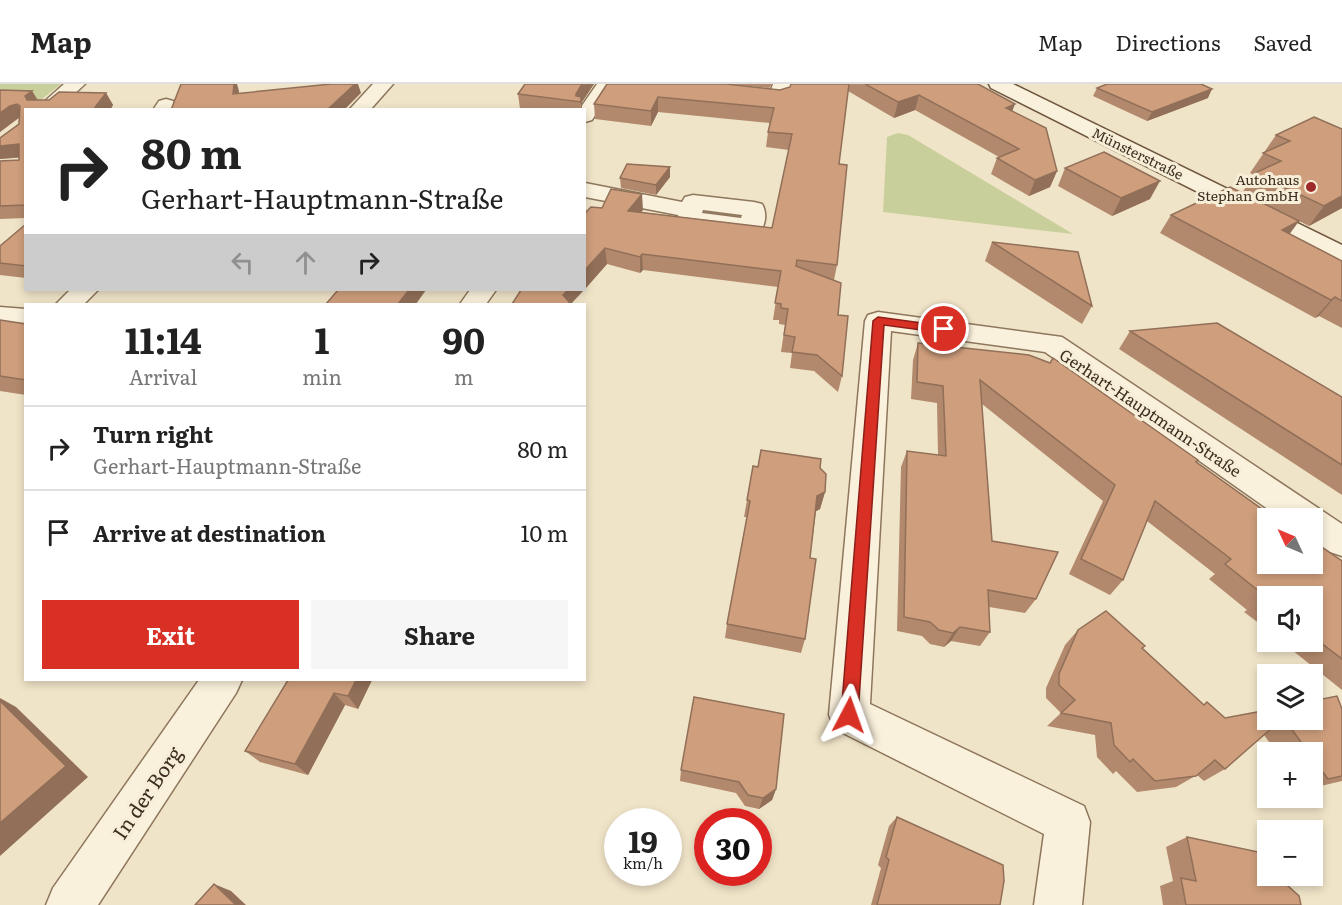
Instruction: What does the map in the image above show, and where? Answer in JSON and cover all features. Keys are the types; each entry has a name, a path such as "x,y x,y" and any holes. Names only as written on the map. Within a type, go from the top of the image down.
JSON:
{"street":[{"path":"46,108 75,84"},
{"path":"360,108 384,84"},
{"path":"586,114 606,84"},
{"path":"711,84 708,90 779,97 782,84"},
{"name":"Münsterstraße","path":"998,84 1342,255"},
{"path":"586,190 660,206 691,210"},
{"path":"70,303 84,291"},
{"path":"0,316 24,318"},
{"name":"Gerhart-Hauptmann-Straße","path":"1058,905 1068,822 849,715 878,321 1052,344 1292,508"},
{"path":"1323,529 1342,542"},
{"name":"In der Borg","path":"70,905 221,681"}],"green space":[{"path":"0,84 61,84 37,103 0,101"},
{"path":"898,133 908,135 1073,234 883,212 887,137"}],"building":[{"path":"181,84 234,84 233,94 331,84 355,84 329,108 172,108"},
{"path":"525,84 582,84 576,94 581,97 581,102 518,94"},
{"path":"607,84 726,84 780,90 790,87 791,84 849,84 839,164 847,165 837,265 797,260 796,266 841,283 838,315 848,316 842,376 817,355 792,352 795,337 784,335 788,309 781,308 781,304 775,303 781,271 642,254 640,257 605,248 586,269 586,212 591,207 602,208 611,189 642,194 628,211 772,228 792,134 768,132 774,108 658,97 651,111 594,104"},
{"path":"865,84 978,84 1015,104 1006,108 1046,128 1057,171 1035,180 997,158 1019,149 919,95 898,102"},
{"path":"1107,84 1201,84 1212,89 1152,112 1097,88"},
{"path":"0,90 32,91 25,96 27,100 49,100 59,92 106,93 95,108 24,108 24,205 0,206 0,161 19,160 19,144 0,146 0,138 19,124 20,106 17,104 10,106 0,113"},
{"path":"1314,117 1342,129 1342,196 1324,206 1255,173 1281,161 1263,153 1290,141 1276,135"},
{"path":"1104,152 1160,181 1121,198 1065,168"},
{"path":"627,164 670,167 656,185 620,178"},
{"path":"1230,187 1299,221 1282,230 1342,261 1342,301 1335,297 1331,300 1171,215"},
{"path":"24,226 24,266 0,263 0,246"},
{"path":"992,242 1078,252 1092,306"},
{"path":"337,291 408,291 399,303 327,303"},
{"path":"520,291 567,291 563,295 570,303 513,303"},
{"path":"0,320 24,324 24,380 0,376"},
{"path":"1217,323 1342,397 1342,465 1130,331"},
{"path":"918,343 1029,355 1050,363 1053,358 1198,460 1196,462 1261,508 1257,508 1257,574 1323,574 1323,548 1342,561 1342,659 1323,644 1323,586 1257,586 1257,590 1225,564 1231,559 1155,501 1123,580 1081,559 1115,485 980,380 992,541 1058,552 1036,599 988,590 990,632 960,627 953,633 939,630 930,622 904,617 907,451 946,456 943,386 917,382"},
{"path":"761,450 821,459 820,468 826,474 825,492 817,496 810,558 816,559 805,639 727,624 750,501 747,500 753,466 758,467"},
{"path":"1106,611 1204,705 1207,702 1225,718 1257,712 1257,730 1270,730 1225,769 1215,760 1196,776 1155,781 1133,759 1130,762 1114,745 1111,723 1061,713 1075,700 1059,685 1059,674 1078,630"},
{"path":"287,681 356,681 348,696 334,693 295,764 245,751"},
{"path":"1337,696 1342,709 1342,776 1328,779 1323,772 1323,742 1301,742 1292,730 1323,730 1323,699"},
{"path":"694,697 784,714 776,789 763,798 748,795 739,782 681,770"},
{"path":"0,701 66,766 0,823"},
{"path":"897,817 1003,865 1004,881 1000,905 877,905 889,860 886,857"},
{"path":"1187,837 1257,852 1257,886 1288,886 1299,896 1301,905 1186,905 1181,878 1196,881"},
{"path":"214,884 236,905 195,905"}],"place":[{"name":"Autohaus Stephan GmbH","path":"1311,187"}],"route":[{"path":"849,715 878,321 944,329"}]}
